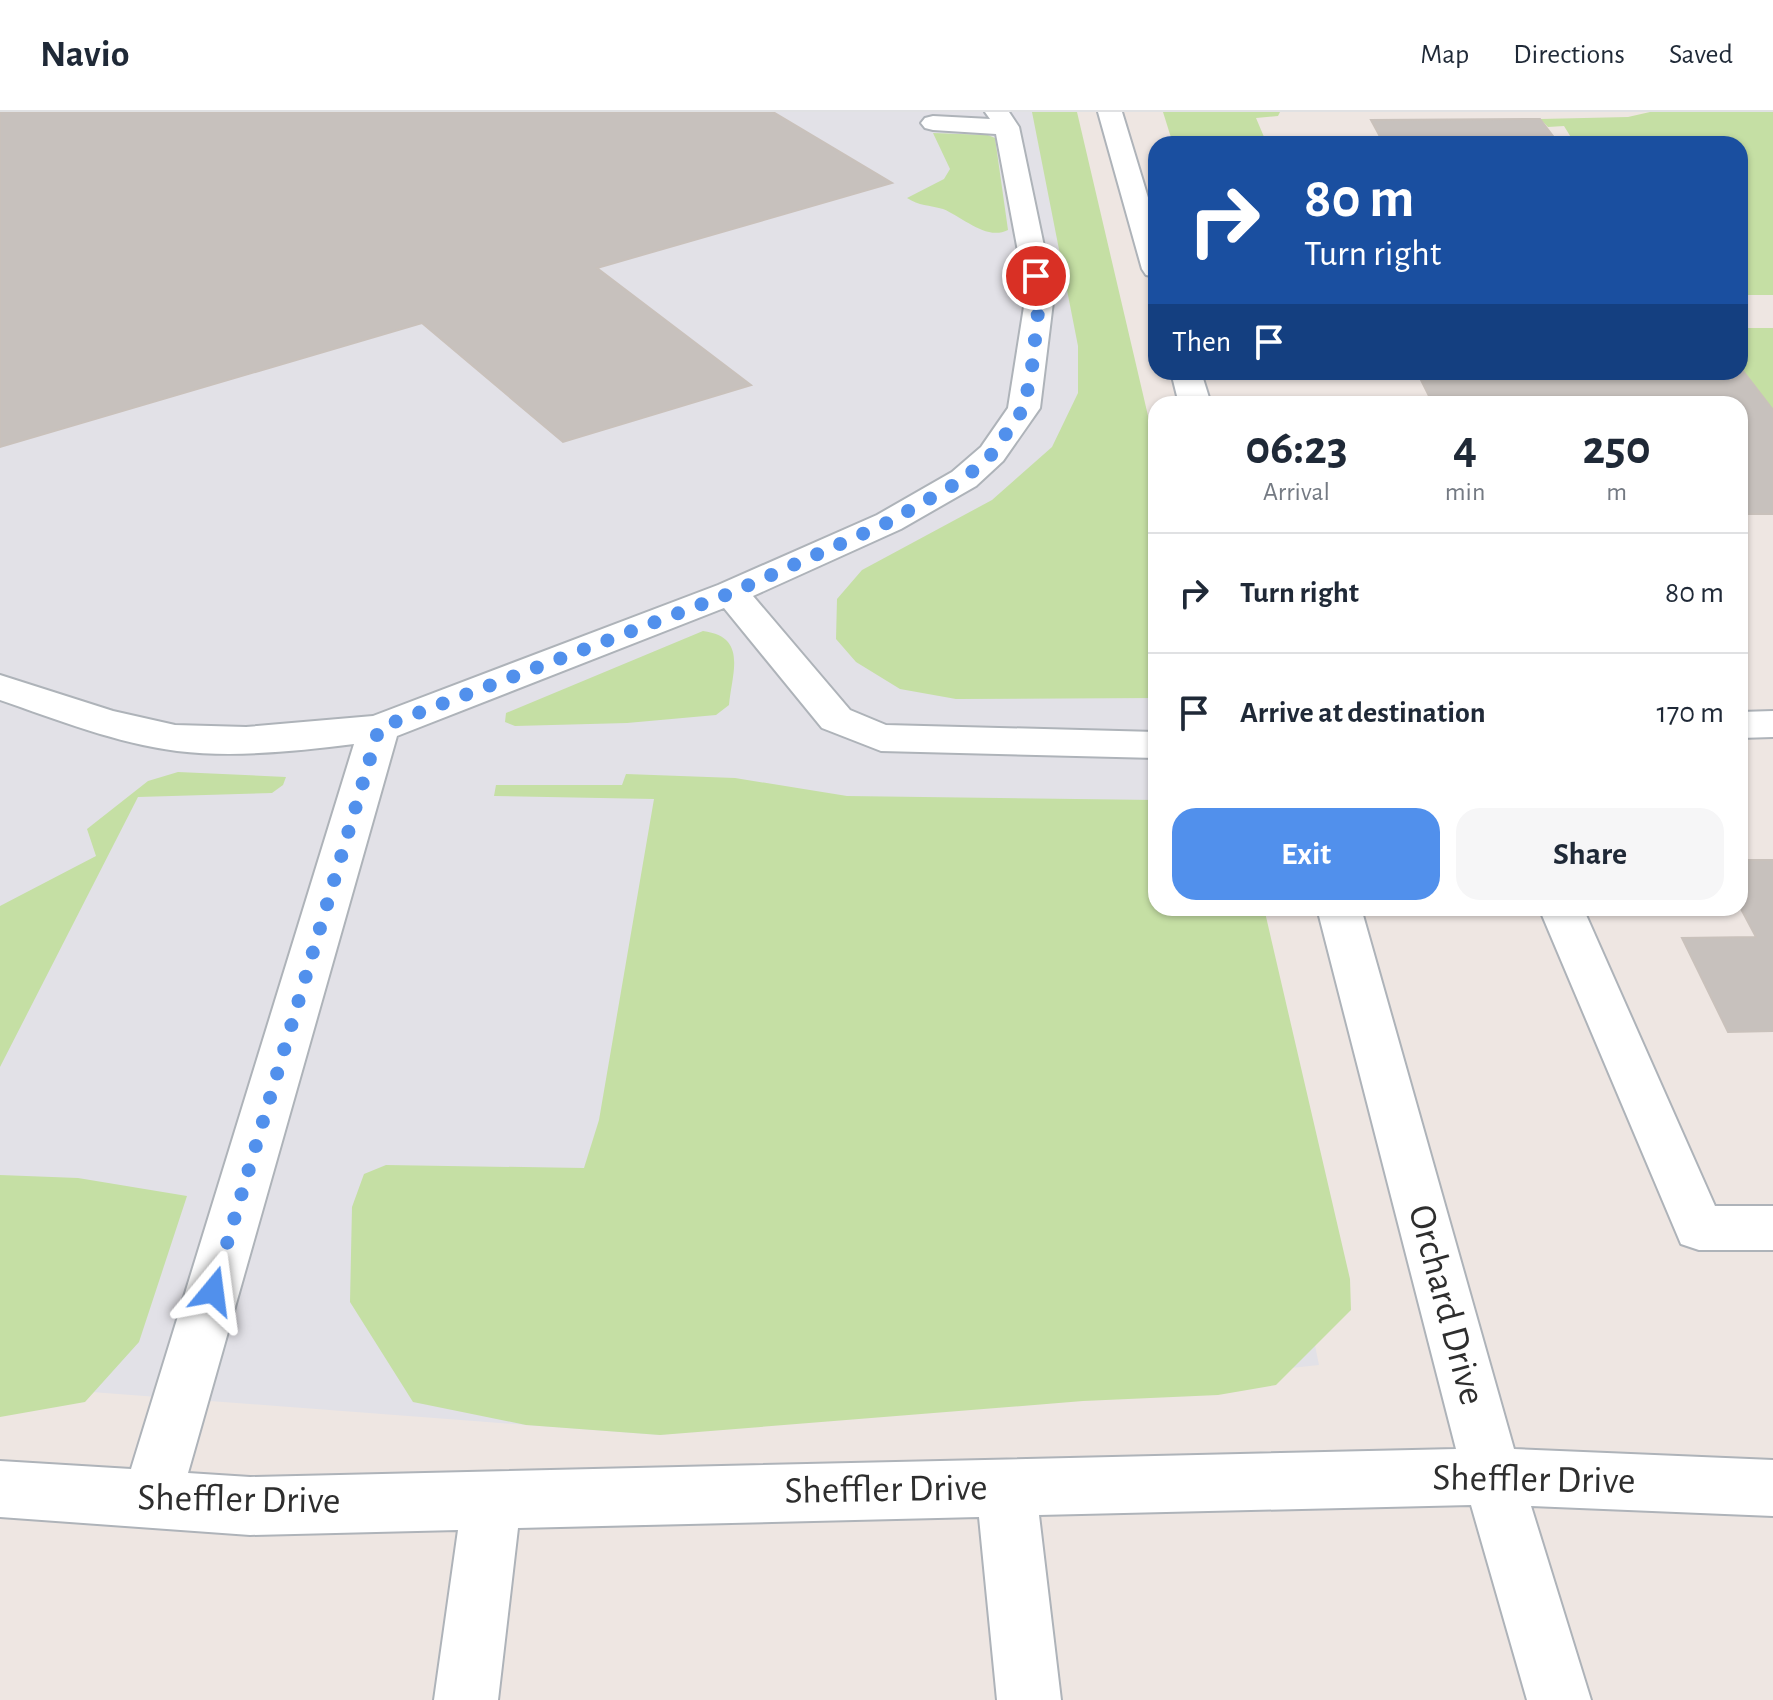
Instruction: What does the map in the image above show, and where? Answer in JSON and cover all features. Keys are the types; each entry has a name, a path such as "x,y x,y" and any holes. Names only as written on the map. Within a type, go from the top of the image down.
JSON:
{"street":[{"path":"1110,112 1148,242"},
{"path":"0,687 124,727 201,740 295,737 379,728 731,593 889,522 964,479 992,454 1024,408 1040,294 1002,120 933,123"},
{"path":"731,593 836,719 881,738 1148,745"},
{"path":"1748,725 1773,724"},
{"path":"151,1499 379,728"},
{"name":"Orchard Drive","path":"1341,916 1492,1476 1559,1700"},
{"path":"1564,916 1699,1228 1773,1228"},
{"name":"Sheffler Drive","path":"0,1489 250,1506 1492,1476 1773,1488"},
{"path":"1006,1487 1029,1700"},
{"path":"466,1700 492,1500"}],"shaded area":[{"path":"0,112 1062,112 1148,530 1148,916 1228,916 1319,1365 660,1435 0,1385"}],"green space":[{"path":"1032,112 1077,112 1148,416 1148,698 956,699 900,689 856,662 836,639 837,599 862,570 992,500 1052,447 1078,393 1078,346"},
{"path":"1163,112 1280,112 1278,116 1256,118 1264,136 1170,136"},
{"path":"1650,112 1773,112 1773,295 1748,295 1748,136 1570,136 1564,126 1548,127 1540,119 1628,117"},
{"path":"933,133 988,135 995,138 1008,230 1000,233 983,230 943,209 907,198 944,179 950,169"},
{"path":"1748,328 1773,328 1773,410 1748,377"},
{"path":"703,631 726,640 734,658 729,705 716,715 627,723 515,726 505,722 506,713"},
{"path":"178,772 286,777 283,785 272,793 138,797 0,1067 0,906 96,856 87,829 148,781"},
{"path":"626,774 735,778 847,796 1148,800 1148,916 1266,916 1350,1279 1351,1310 1276,1385 1218,1395 1083,1401 660,1435 526,1425 413,1402 350,1302 352,1207 364,1174 386,1165 584,1168 599,1120 654,799 494,796 496,785 622,785"},
{"path":"0,1175 78,1178 187,1196 139,1342 85,1402 0,1417"}],"building":[{"path":"0,112 773,112 892,183 597,268 751,385 563,442 422,323 0,447"},
{"path":"1540,119 1553,136 1380,136 1371,120"},
{"path":"1748,377 1773,410 1773,514 1748,514 1748,396 1429,396 1421,380 1748,380"},
{"path":"1748,860 1773,860 1773,1031 1728,1032 1682,938 1756,937 1745,916 1748,916"}],"route":[{"path":"213,1291 379,728 731,593 889,522 964,479 992,454 1024,408 1040,294 1036,276"}]}
